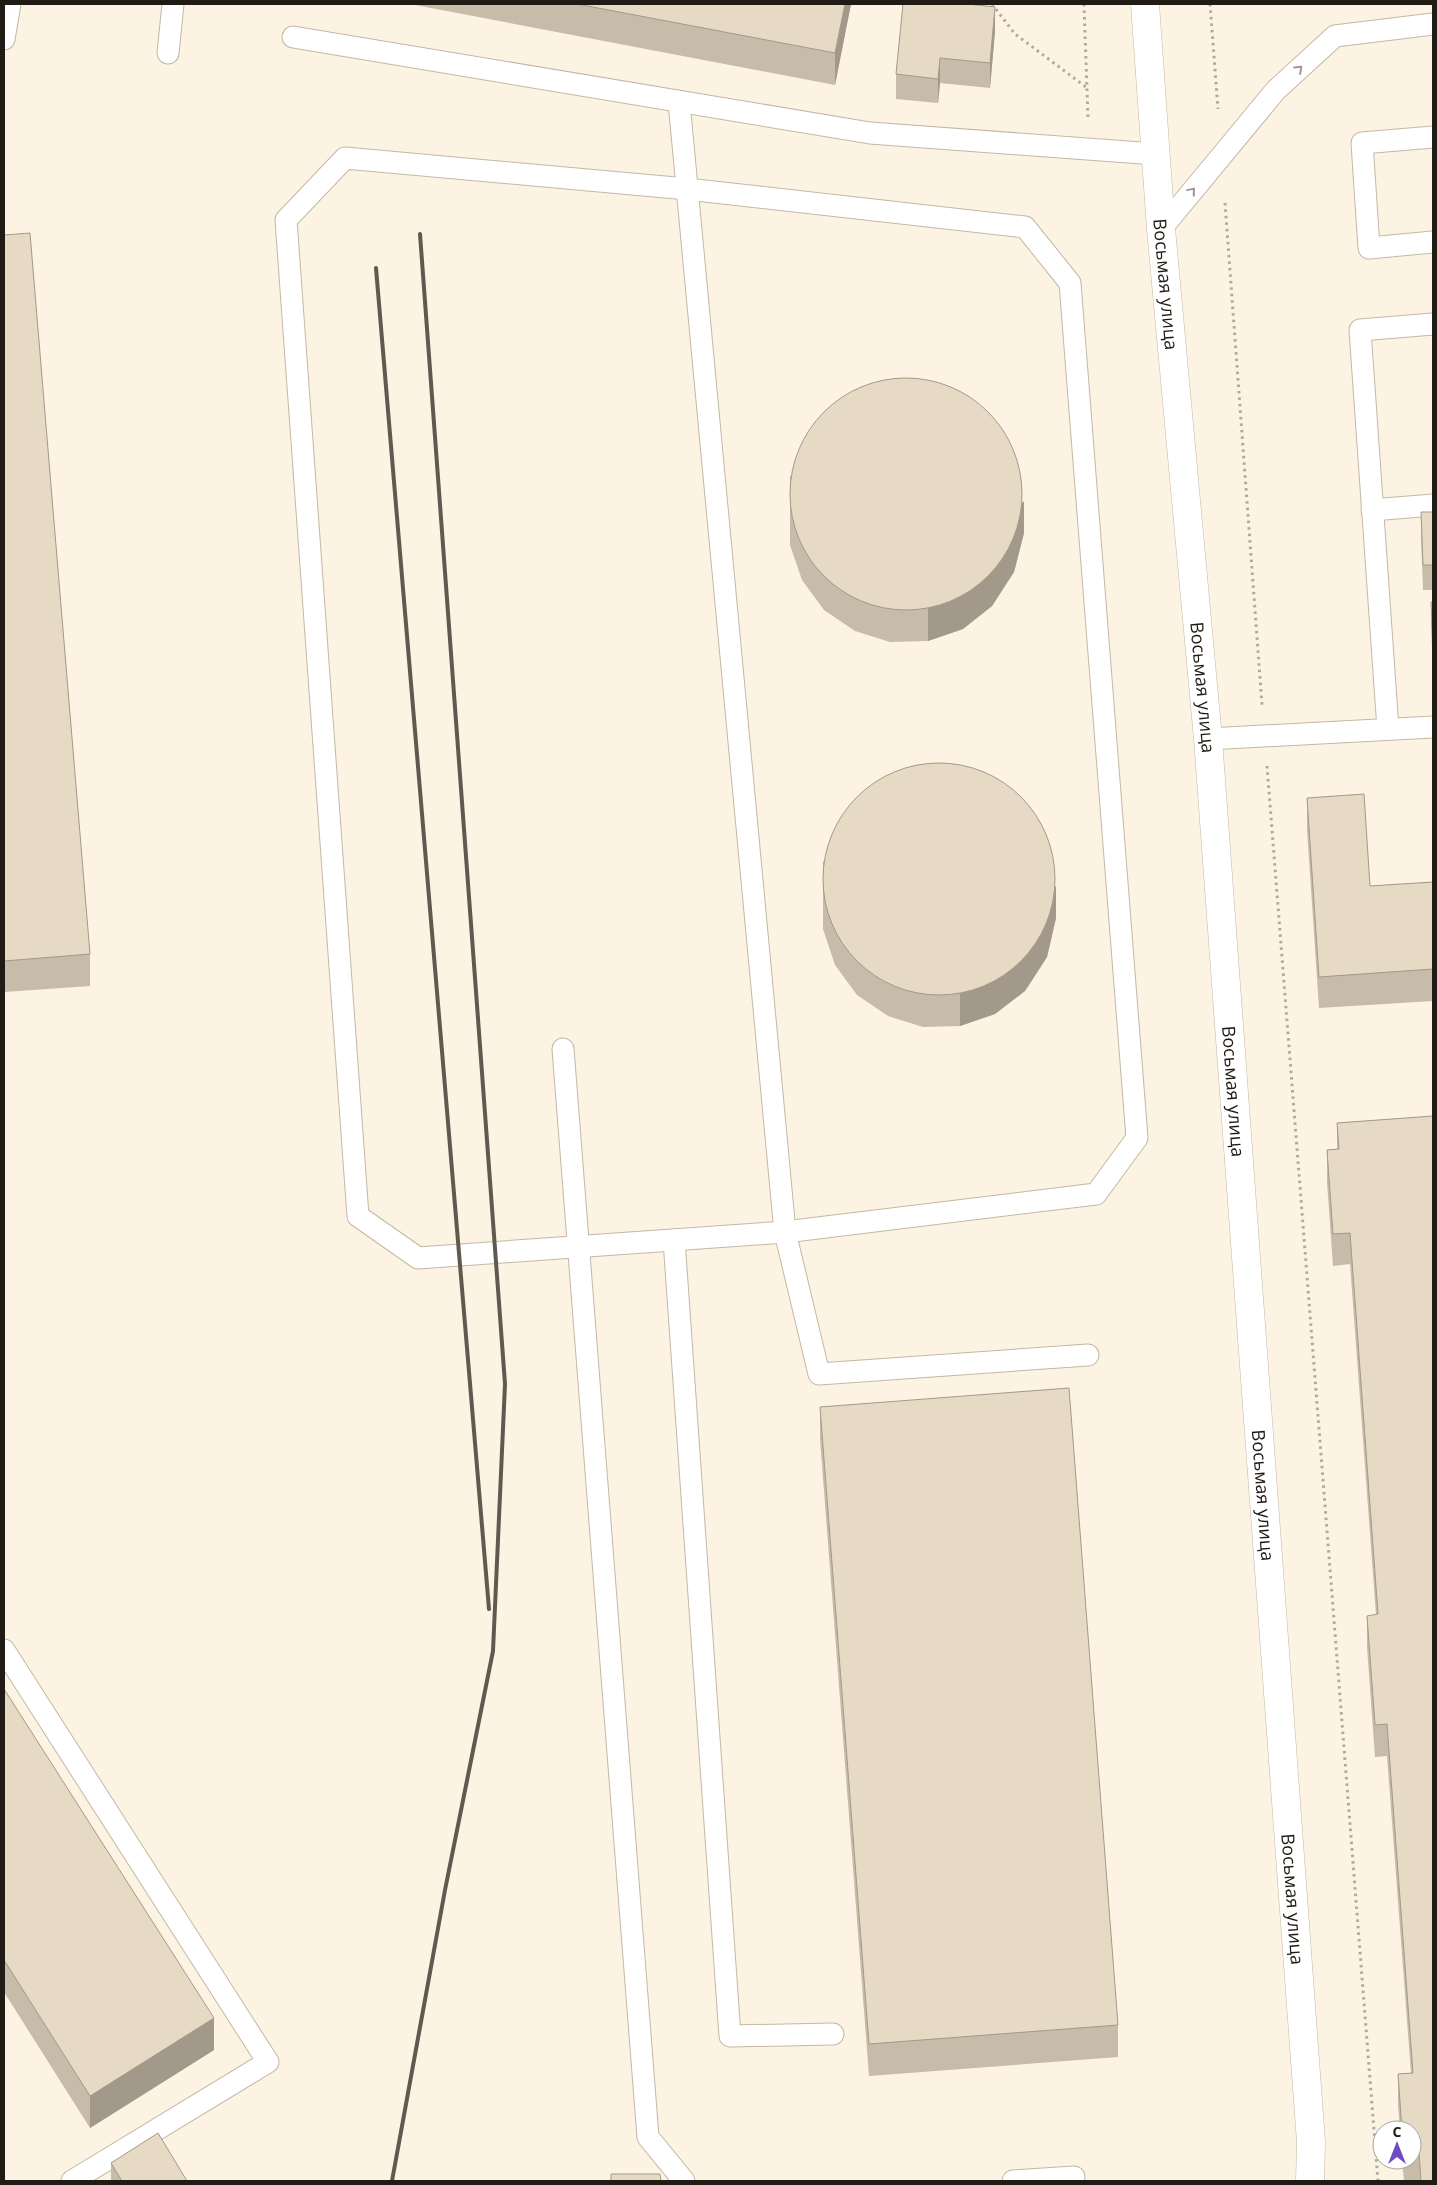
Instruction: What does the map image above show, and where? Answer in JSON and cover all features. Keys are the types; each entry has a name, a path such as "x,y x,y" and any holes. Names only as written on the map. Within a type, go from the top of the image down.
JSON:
{"street":[{"name":"Восьмая улица","path":"1144,4 1161,228 1208,739 1311,2142 1310,2181"}],"lane":[{"path":"4,39 10,4"},
{"path":"168,53 173,4"},
{"path":"1161,228 1276,90 1335,36 1433,24"},
{"path":"293,37 870,133 1155,154"},
{"path":"679,102 785,1232 819,1374 1088,1355"},
{"path":"1433,137 1362,143 1369,248 1433,242"},
{"path":"345,158 687,190 1025,227 1070,283 1137,1138 1096,1194 785,1232 418,1258 358,1216 286,220 345,158"},
{"path":"1388,730 1360,330 1433,324"},
{"path":"1372,510 1433,505"},
{"path":"1208,739 1433,727"},
{"path":"563,1049 648,2137 684,2181"},
{"path":"674,1240 730,2036 832,2034"},
{"path":"4,1650 268,2062 72,2181"},
{"path":"1013,2181 1074,2177"}],"path":[{"path":"992,4 1015,34 1086,86"},
{"path":"1084,4 1086,86 1091,149"},
{"path":"1210,4 1378,2181"}],"building":[{"path":"577,4 845,4 835,53"},
{"path":"903,4 968,4 995,7 990,63 940,58 938,79 896,74"},
{"path":"30,233 90,954 4,961 4,235"},
{"path":"895,378 917,378 951,386 961,391 980,404 996,420 1014,449 1020,471 1022,494 1020,517 1014,539 1003,559 980,584 951,602 917,610 895,610 861,602 851,597 832,584 816,568 798,539 790,505 790,483 798,449 803,439 816,420 832,404 861,386"},
{"path":"1421,512 1433,512 1433,565 1423,565"},
{"path":"1431,602 1433,602 1433,645"},
{"path":"928,763 950,763 973,768 994,776 1013,789 1029,805 1042,824 1050,845 1055,868 1053,902 1042,934 1029,953 1013,969 994,982 973,990 950,995 928,995 905,990 884,982 865,969 849,953 836,934 828,913 823,890 823,868 828,845 836,824 849,805 865,789 884,776 905,768"},
{"path":"1364,794 1370,886 1433,882 1433,969 1319,977 1307,798"},
{"path":"1433,1116 1433,2181 1421,2181 1422,2120 1401,2120 1398,2074 1413,2073 1387,1724 1375,1725 1367,1616 1378,1614 1350,1233 1333,1234 1327,1150 1339,1149 1337,1123"},
{"path":"1069,1388 1118,2025 869,2044 820,1407"},
{"path":"4,1689 214,2018 90,2096 4,1960"},
{"path":"158,2133 187,2181 122,2181 111,2163"},
{"path":"611,2174 660,2174 661,2181 611,2181"}],"railway":[{"path":"392,2181 445,1890 493,1651 505,1384 420,234"},
{"path":"376,268 489,1609"}]}
